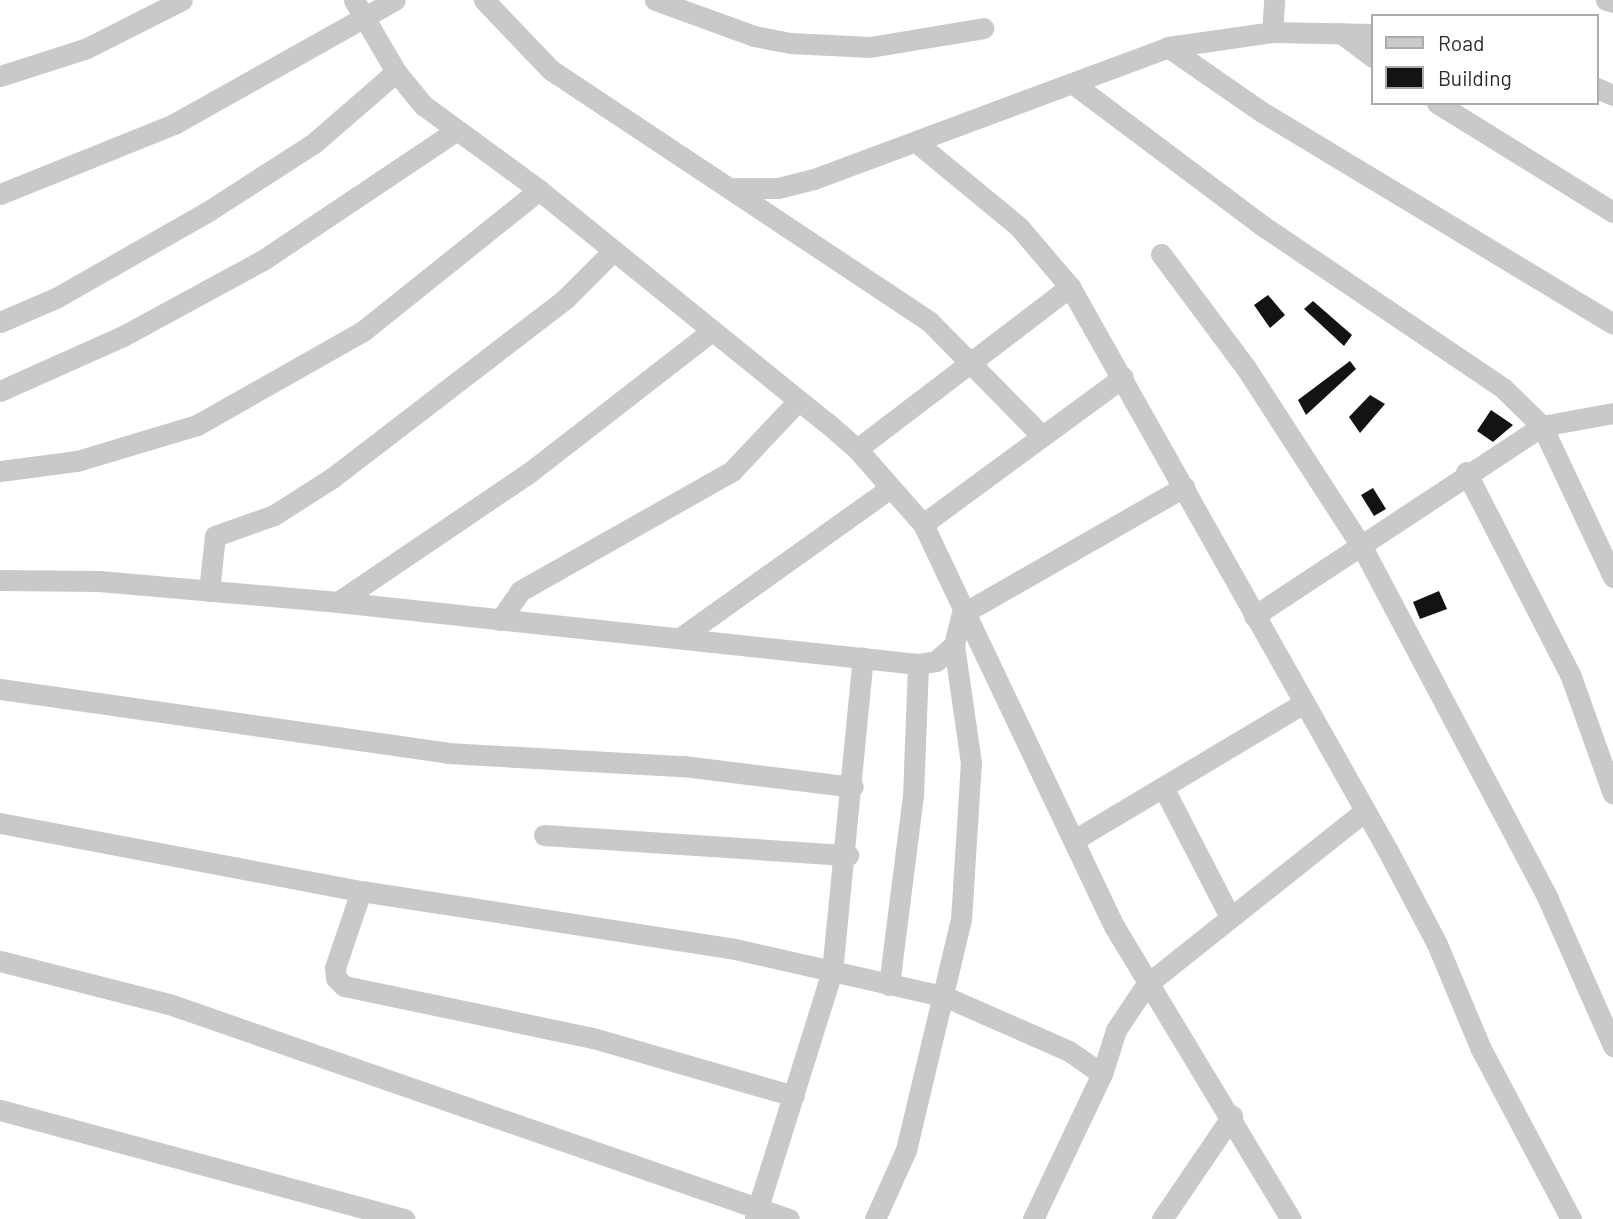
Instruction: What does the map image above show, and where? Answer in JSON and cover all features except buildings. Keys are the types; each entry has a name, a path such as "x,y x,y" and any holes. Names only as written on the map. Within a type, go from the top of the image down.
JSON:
{"street":[{"path":"0,76 87,48 182,0"},
{"path":"0,194 174,124 359,9 396,0"},
{"path":"484,0 551,70 734,188 929,321 1041,436"},
{"path":"655,0 754,36 790,43 870,47 983,28"},
{"path":"1272,32 1274,0"},
{"path":"1606,0 1613,2"},
{"path":"359,9 396,72 454,132 540,190 857,449 923,524 962,614 1146,985 1186,1038 1291,1219"},
{"path":"734,188 778,188 814,179 1075,85 1168,47 1272,32 1372,34"},
{"path":"1341,33 1372,56"},
{"path":"1168,47 1262,112 1613,324"},
{"path":"0,322 56,298 207,212 314,143 396,72"},
{"path":"1075,85 1260,224 1503,388 1542,426 1613,577"},
{"path":"1440,105 1613,212"},
{"path":"0,391 123,336 263,260 454,132"},
{"path":"916,142 1018,226 1070,286 1365,811 1572,1219"},
{"path":"0,471 77,461 197,425 363,331 540,190"},
{"path":"209,591 215,536 274,515 332,478 565,299 614,250"},
{"path":"1161,254 1246,368 1362,547 1548,899 1613,1045"},
{"path":"857,449 1070,286"},
{"path":"338,602 541,464 712,331"},
{"path":"923,524 1122,377"},
{"path":"500,620 520,591 732,471 798,401"},
{"path":"1254,616 1362,547 1466,472 1542,426 1613,413"},
{"path":"1466,472 1570,674 1613,794"},
{"path":"875,1219 906,1150 946,997 961,920 971,763 954,645 962,614 1184,487"},
{"path":"680,638 890,488"},
{"path":"0,580 16,576 338,602 918,664 936,661 954,645"},
{"path":"756,1213 832,972 848,855 863,658"},
{"path":"889,985 913,796 918,664"},
{"path":"0,689 447,753 669,765 853,787"},
{"path":"1074,840 1304,703"},
{"path":"1163,787 1229,915"},
{"path":"1033,1219 1102,1074 1116,1030 1146,985 1229,915 1365,811"},
{"path":"0,823 361,891 735,949 946,997 1069,1051 1102,1074"},
{"path":"544,835 848,855"},
{"path":"361,891 335,968 336,978 344,986 593,1038 794,1096"},
{"path":"0,961 169,1004 756,1213 789,1219"},
{"path":"0,1110 405,1219"},
{"path":"1162,1219 1232,1116"}]}
